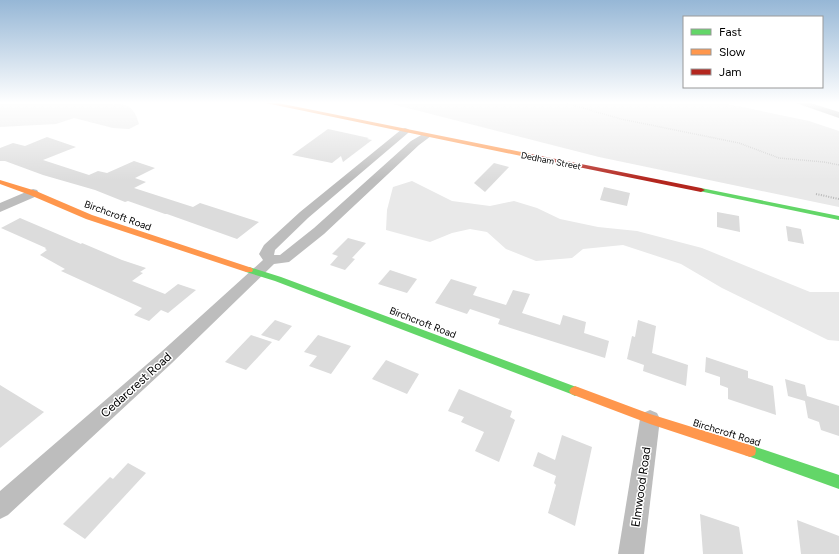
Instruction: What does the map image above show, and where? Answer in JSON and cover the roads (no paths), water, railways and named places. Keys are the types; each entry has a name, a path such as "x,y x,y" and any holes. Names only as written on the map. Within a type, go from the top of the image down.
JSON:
{"street":[{"name":"Dedham Street","path":"389,128 839,218"},
{"path":"264,266 266,254 269,248 292,226 404,131"},
{"name":"Cedarcrest Road","path":"0,506 166,358 264,266 284,259 319,231 409,149 426,136"},
{"name":"Birchcroft Road","path":"0,182 33,193 89,217 173,246 264,266 278,278 650,419 770,457 839,482"},
{"path":"0,208 33,193"},
{"name":"Elmwood Road","path":"631,554 650,419"}]}
